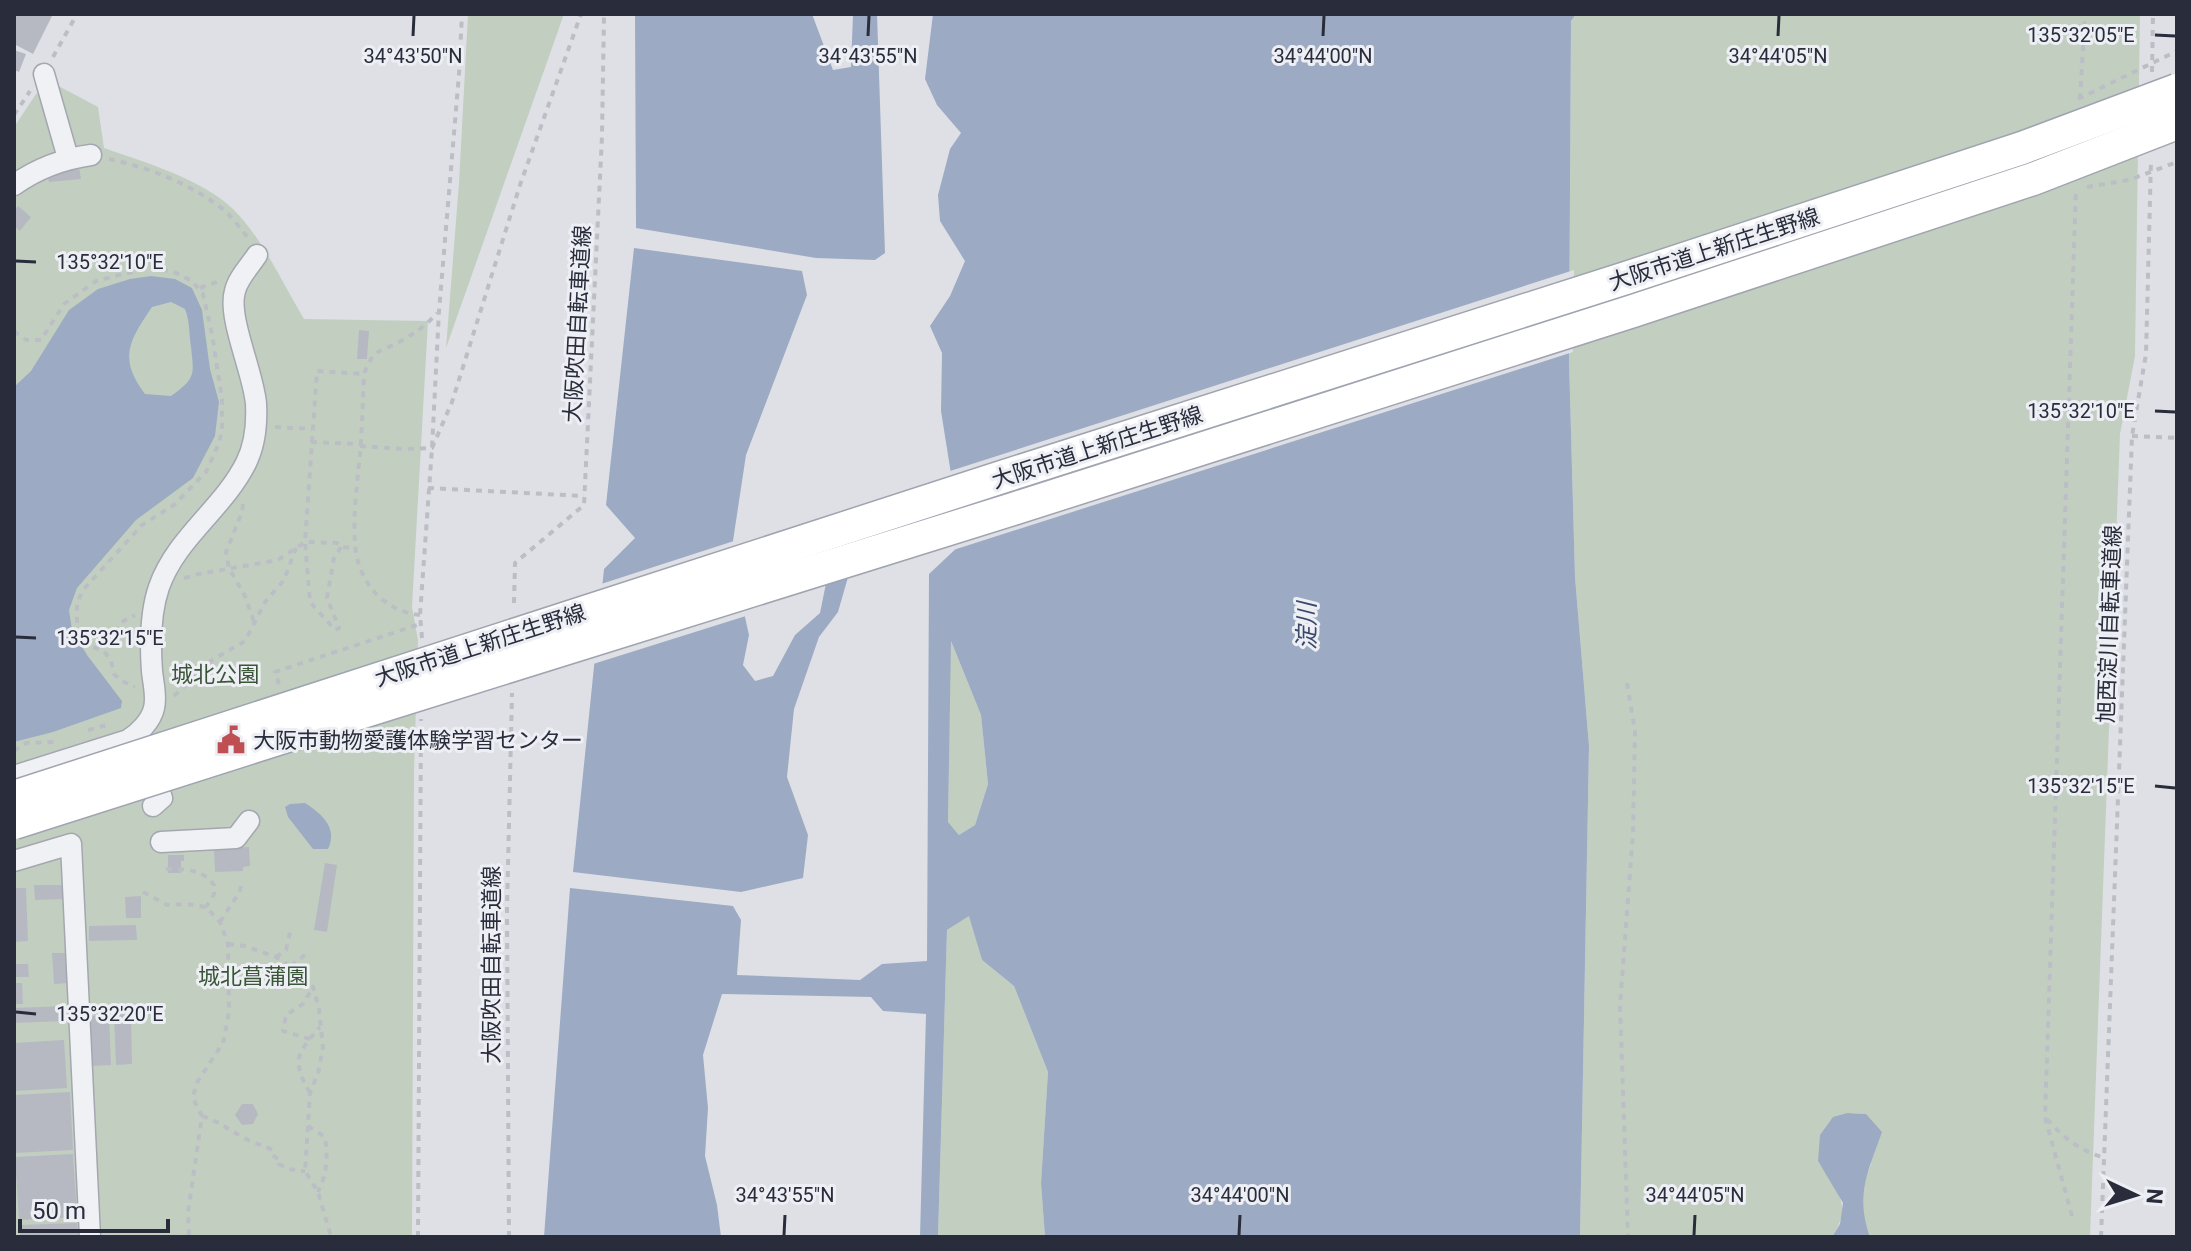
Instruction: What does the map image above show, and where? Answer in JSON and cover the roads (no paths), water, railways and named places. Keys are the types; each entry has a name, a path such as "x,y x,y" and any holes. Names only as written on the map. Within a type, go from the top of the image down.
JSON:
{"main road":[{"name":"大阪市道上新庄生野線","path":"14,797 2022,148 2164,83"},
{"name":"大阪市道上新庄生野線","path":"14,823 1633,311 2033,179 2177,123"}],"street":[{"path":"44,74 68,158"},
{"path":"14,185 33,171 68,158 91,155"},
{"path":"14,776 128,740 140,732 154,698 152,614 159,586 179,549 229,489 247,462 256,426 256,399 234,310 233,294 257,255"},
{"path":"140,732 162,798 153,806"},
{"path":"161,842 236,838 249,821"},
{"path":"14,861 74,843 90,1237"}],"water":[{"path":"635,14 812,14 833,70 851,67 853,14 877,14 885,253 875,260 816,258 636,228"},
{"name":"淀川","path":"933,14 1576,14 1571,21 1569,359 1575,577 1589,746 1580,1237 1045,1237 1041,1183 1048,1072 1014,986 982,960 969,916 947,930 938,1237 920,1237 926,1014 883,1011 871,997 722,994 703,1055 708,1108 705,1156 721,1237 544,1237 570,888 733,906 741,920 737,975 860,980 882,964 927,961 929,574 962,543 941,411 942,353 930,326 950,296 965,261 940,221 938,195 950,149 961,133 937,105 925,79","holes":["951,641 981,715 988,784 975,825 959,835 948,822"]},
{"path":"634,248 802,271 807,295 746,455 731,554 749,635 743,665 755,681 773,676 795,635 820,613 835,539 861,532 838,612 819,637 794,709 787,777 808,835 803,878 741,892 573,872 604,569 635,538 606,505"},
{"path":"151,276 175,279 192,288 202,310 210,369 219,402 215,436 193,478 136,520 77,588 69,610 72,630 122,701 121,708 14,742 14,387 31,371 69,310 98,289","holes":["171,302 185,309 189,323 192,375 171,396 145,394 131,370 129,360 137,330 152,307"]},
{"path":"305,803 330,828 328,849 313,849 288,817 285,807"},
{"path":"1847,1113 1866,1114 1882,1132 1865,1183 1864,1208 1870,1237 1832,1237 1840,1224 1843,1203 1818,1161 1820,1135 1833,1117"}],"place":[{"name":"大阪市動物愛護体験学習センター","path":"231,740"}],"park label":[{"name":"城北公園","path":"215,674"},
{"name":"城北菖蒲園","path":"253,976"}]}
